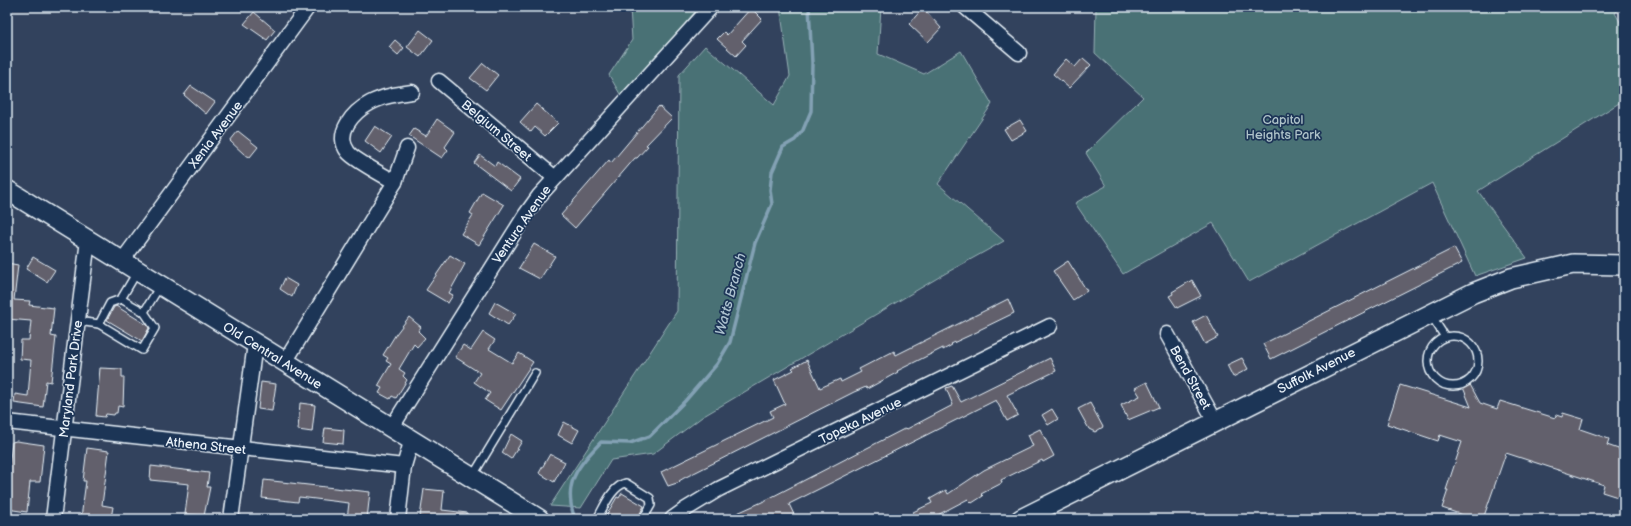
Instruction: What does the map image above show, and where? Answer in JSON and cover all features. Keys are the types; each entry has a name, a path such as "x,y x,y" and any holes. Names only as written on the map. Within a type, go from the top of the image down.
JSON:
{"street":[{"name":"Xenia Avenue","path":"122,261 308,7"},
{"name":"Ventura Avenue","path":"392,427 526,214 554,177 665,59 710,7"},
{"path":"965,7 1019,53"},
{"name":"Belgium Street","path":"440,81 554,177"},
{"path":"395,182 348,153 344,143 343,132 346,125 357,113 370,103 384,97 412,92"},
{"path":"285,362 395,182 407,148"},
{"name":"Old Central Avenue","path":"7,190 255,344 412,439 539,519"},
{"name":"Maryland Park Drive","path":"53,519 88,240"},
{"name":"Suffolk Avenue","path":"1021,519 1473,292 1511,278 1573,264 1624,264"},
{"name":"Topeka Avenue","path":"672,519 719,489 1050,326"},
{"name":"Bend Street","path":"1167,334 1215,421"},
{"path":"231,519 255,344"},
{"name":"Athena Street","path":"7,422 404,466"},
{"path":"398,519 404,466 412,439"}],"lane":[{"path":"99,324 110,303 121,298 138,271"},
{"path":"144,312 161,286"},
{"path":"78,321 99,324 142,350 155,328 144,312 121,298"},
{"path":"1431,313 1445,337"},
{"path":"1453,335 1464,338 1474,346 1477,354 1477,369 1472,378 1465,383 1456,386 1447,385 1434,377 1429,369 1428,360 1432,348 1436,342 1445,337 1453,335"},
{"path":"472,477 535,373"},
{"path":"597,519 616,489 620,485 626,484 650,498 651,505 643,519"}],"green space":[{"path":"630,7 699,7 655,60 620,94 609,75 632,40"},
{"path":"780,7 881,7 878,54 924,74 961,51 992,104 938,184 1004,241 946,273 702,417 653,454 611,460 581,508 550,506 677,311 679,75 705,46 774,105 790,76"},
{"name":"Capitol Heights Park","path":"1096,7 1622,7 1615,13 1624,29 1624,100 1478,191 1527,258 1475,276 1432,183 1249,282 1213,223 1123,274 1075,203 1106,186 1086,153 1143,97 1095,53"}],"building":[{"path":"751,8 762,19 742,41 746,45 736,56 717,39 724,32 727,35"},
{"path":"923,8 941,28 928,42 909,24"},
{"path":"254,12 275,30 267,40 244,24"},
{"path":"420,30 433,40 420,57 407,47"},
{"path":"395,40 404,48 398,55 389,47"},
{"path":"1083,58 1091,65 1069,88 1053,74 1066,59 1075,67"},
{"path":"483,63 498,75 486,90 470,78"},
{"path":"191,86 215,102 206,114 184,95"},
{"path":"536,104 558,123 545,136 535,127 531,132 520,122"},
{"path":"659,106 672,118 646,145 648,146 637,158 635,158 575,228 561,215 609,160 611,163"},
{"path":"437,119 455,132 445,147 448,150 442,158 409,136 414,129 426,136"},
{"path":"1020,120 1027,131 1011,140 1004,129"},
{"path":"375,126 392,137 381,153 365,141"},
{"path":"238,131 258,147 250,157 245,155 230,141"},
{"path":"480,155 495,166 497,162 520,179 511,191 474,163"},
{"path":"482,192 504,205 479,245 461,234 473,215 470,213"},
{"path":"534,244 555,256 540,279 519,268"},
{"path":"1454,248 1462,263 1271,359 1263,344"},
{"path":"450,255 465,264 449,293 453,295 448,303 426,290"},
{"path":"33,257 55,270 47,282 26,269"},
{"path":"1068,261 1087,291 1073,300 1053,271"},
{"path":"7,263 18,265 14,300 30,301 29,305 54,308 51,336 56,337 51,382 46,381 43,407 14,403 15,394 28,396 31,360 20,359 21,340 29,340 31,321 7,319"},
{"path":"285,278 297,285 292,297 280,289"},
{"path":"1192,280 1201,296 1177,308 1169,296 1173,294 1172,292"},
{"path":"1008,299 1014,313 951,344 952,345 943,350 943,348 897,371 898,372 867,389 866,387 854,392 684,478 679,481 680,482 668,486 661,472 773,417 770,411 785,404 774,380 794,370 792,368 807,360 820,388 840,379 841,382 861,372 859,369 894,351 896,355"},
{"path":"495,302 516,314 508,325 489,313"},
{"path":"116,306 147,325 149,328 142,341 107,320"},
{"path":"1206,315 1218,337 1205,344 1193,322"},
{"path":"409,317 421,327 418,331 425,338 417,347 414,344 399,369 405,373 403,376 407,380 396,398 392,396 390,399 379,393 382,388 378,386 391,364 386,361 388,358 383,355"},
{"path":"483,332 495,340 489,349 512,363 519,353 533,362 501,410 485,400 490,393 474,382 480,373 455,357 463,345 471,350"},
{"path":"1050,358 1056,371 1007,395 1018,415 1007,421 996,400 789,504 796,519 724,519 762,502 953,405 946,388 952,386 961,402"},
{"path":"1242,358 1248,369 1233,377 1227,365"},
{"path":"100,368 122,369 122,377 124,377 123,407 118,406 117,413 114,415 106,414 105,417 96,416"},
{"path":"1466,377 1480,403 1497,409 1500,401 1555,418 1556,415 1562,417 1563,413 1583,419 1580,429 1609,439 1607,445 1624,451 1624,499 1602,492 1604,485 1506,453 1483,519 1474,519 1442,508 1448,490 1446,490 1462,442 1440,435 1438,441 1387,424 1400,385 1471,407 1460,380"},
{"path":"261,382 276,384 272,411 258,409"},
{"path":"1147,382 1159,407 1128,420 1121,405 1140,396 1135,388"},
{"path":"300,403 315,405 312,432 298,430"},
{"path":"1090,403 1103,427 1095,432 1089,429 1078,409"},
{"path":"1052,409 1058,419 1048,425 1042,415"},
{"path":"564,422 579,430 572,443 558,435"},
{"path":"325,428 344,430 343,444 323,442"},
{"path":"1040,429 1054,456 1043,462 1042,460 1001,480 1002,483 981,494 983,496 972,503 968,499 930,519 917,519 913,512 932,503 930,499 946,490 948,494 984,470 1033,446 1028,435"},
{"path":"511,434 522,441 511,459 502,453"},
{"path":"16,441 44,445 40,482 30,482 27,512 7,509 10,478 8,476 12,442"},
{"path":"87,448 109,451 102,505 113,507 111,518 81,518 86,481 83,481"},
{"path":"550,454 565,462 554,482 539,473"},
{"path":"151,466 209,473 207,487 210,487 204,516 185,514 189,484 150,480"},
{"path":"264,480 370,492 367,519 347,519 349,503 299,497 298,502 262,498"},
{"path":"424,489 444,491 442,510 467,513 467,519 422,519 422,517 420,517"},
{"path":"622,493 644,506 637,519 604,519 617,497 619,498"}],"waterway":[{"name":"Watts Branch","path":"575,519 571,507 571,486 579,468 592,451 601,442 630,443 650,436 685,401 717,364 730,342 755,243 772,204 770,190 772,172 783,147 795,140 803,130 811,111 812,63 809,7"}]}
